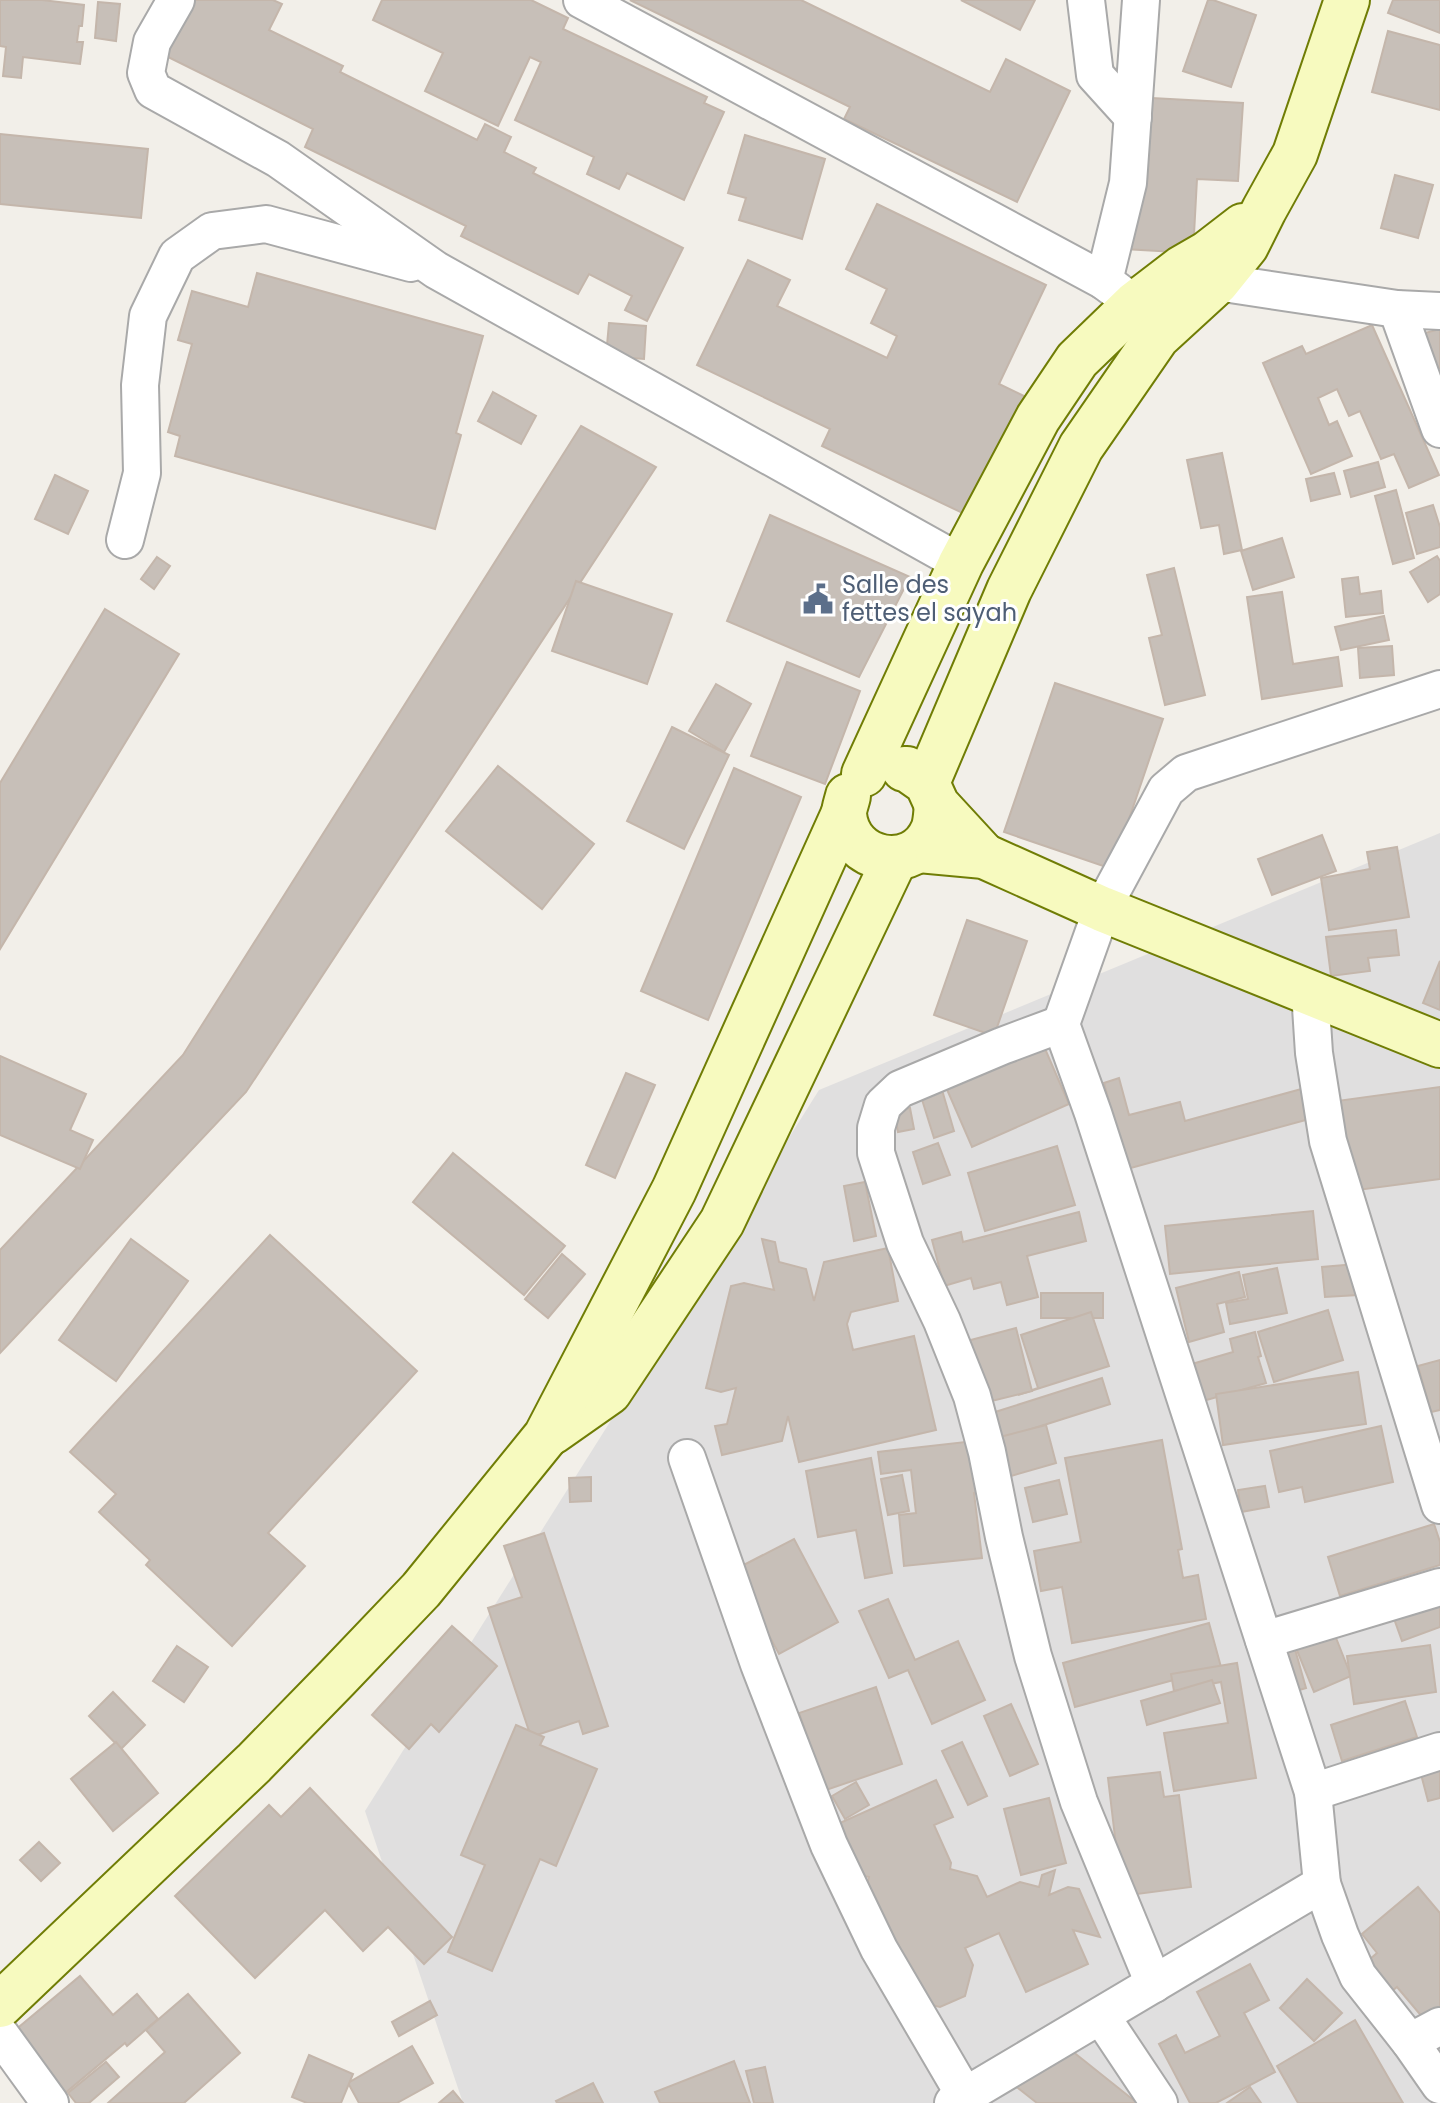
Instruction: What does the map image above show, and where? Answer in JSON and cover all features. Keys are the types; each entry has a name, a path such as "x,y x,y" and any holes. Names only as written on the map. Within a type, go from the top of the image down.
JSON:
{"main road":[{"path":"1138,302 1217,282 1246,246 1295,154 1347,0"},
{"path":"0,2005 254,1763 337,1678 421,1590 546,1436 674,1190 844,813 849,791 864,774 961,563 1038,418 1077,360 1138,302 1264,210"},
{"path":"546,1436 609,1392 722,1222 907,854 934,829 932,794 1009,590 1081,447 1157,337 1138,302"},
{"path":"864,774 885,766 907,769 984,856"},
{"path":"844,813 851,837 870,855 984,856 1102,909 1440,1045"}],"street":[{"path":"176,0 152,42 146,73 153,90 278,159 436,270 961,563"},
{"path":"582,0 1138,302"},
{"path":"1086,0 1095,75 1133,117"},
{"path":"1138,302 1128,183 1141,0"},
{"path":"125,540 142,473 140,385 148,316 177,256 212,231 266,224 436,270"},
{"path":"1217,282 1397,309 1440,311"},
{"path":"1397,309 1440,429"},
{"path":"1440,689 1186,773 1166,790 1102,909 1061,1024 1093,1113 1313,1792 1322,1884 1340,1935 1358,1976 1425,2034 1440,2085"},
{"path":"1310,992 1314,1053 1328,1141 1440,1505"},
{"path":"1061,1024 900,1089 883,1105 876,1128 876,1153 905,1243 942,1321 972,1396 1033,1656 1079,1802 1154,1984"},
{"path":"687,1458 759,1664 829,1845 879,1949 959,2100 1322,1884"},
{"path":"1264,1640 1440,1587"},
{"path":"1313,1792 1440,1751"},
{"path":"1101,2016 1159,2103"},
{"path":"0,2034 50,2103"}],"shaded area":[{"path":"1440,833 1440,2103 463,2103 365,1811 819,1090"}],"building":[{"path":"0,0 42,0 84,5 77,42 83,42 80,64 23,57 21,78 3,76 6,47 0,46"},
{"path":"184,0 273,0 282,4 269,30 343,66 340,72 477,140 485,124 511,137 504,152 536,168 533,173 683,248 647,321 625,310 632,296 589,274 578,294 461,236 466,226 305,147 313,129 158,52"},
{"path":"382,0 531,0 568,18 563,29 707,97 704,103 724,112 684,200 627,173 619,189 587,174 594,157 515,120 541,62 530,57 498,126 425,91 443,53 373,20"},
{"path":"630,0 801,0 990,92 1006,59 1070,91 1017,202 844,119 850,107"},
{"path":"961,0 1035,0 1020,30"},
{"path":"1208,0 1256,15 1231,87 1183,71"},
{"path":"1393,0 1440,0 1440,33 1388,13"},
{"path":"98,2 120,4 116,41 95,38"},
{"path":"1388,31 1440,45 1440,110 1372,92"},
{"path":"1133,97 1243,103 1238,181 1197,179 1193,253 1124,249"},
{"path":"0,134 148,149 141,218 0,204"},
{"path":"745,135 825,159 802,239 739,220 746,198 728,193"},
{"path":"1395,175 1433,185 1418,238 1381,228"},
{"path":"877,204 1046,285 999,384 1028,398 971,517 822,446 830,429 697,365 748,260 790,280 777,306 887,358 897,336 871,323 887,289 846,269"},
{"path":"257,273 483,336 456,433 461,435 435,529 175,456 180,436 168,432 192,344 178,340 192,291 248,307"},
{"path":"609,323 646,326 644,359 606,356"},
{"path":"1372,325 1439,475 1409,488 1394,454 1381,459 1360,411 1349,416 1337,389 1318,398 1329,425 1337,421 1352,456 1311,474 1263,363 1302,346 1306,354"},
{"path":"1440,329 1440,368 1399,340"},
{"path":"493,392 536,416 521,444 478,421"},
{"path":"581,426 656,467 246,1092 0,1353 0,1250 183,1055"},
{"path":"1222,453 1242,550 1224,554 1219,525 1201,528 1187,460"},
{"path":"1378,462 1385,487 1351,497 1344,471"},
{"path":"1334,473 1340,494 1311,501 1306,479"},
{"path":"55,475 88,491 68,534 35,519"},
{"path":"1396,490 1414,558 1393,564 1375,496"},
{"path":"1433,505 1440,527 1440,547 1417,554 1406,513"},
{"name":"Salle des fettes el sayah","path":"770,515 910,577 859,677 727,621"},
{"path":"1282,538 1294,577 1253,590 1241,551"},
{"path":"1437,556 1440,561 1440,594 1428,602 1410,572"},
{"path":"157,557 170,566 154,589 141,579"},
{"path":"1174,568 1205,695 1165,705 1149,638 1162,635 1147,575"},
{"path":"1358,577 1360,594 1381,591 1383,613 1346,617 1342,579"},
{"path":"576,581 672,614 647,684 552,651"},
{"path":"1282,592 1293,664 1338,657 1342,686 1262,699 1247,597"},
{"path":"105,609 179,654 0,949 0,783"},
{"path":"1384,616 1389,640 1341,650 1335,627"},
{"path":"1392,646 1394,675 1360,678 1358,648"},
{"path":"787,662 860,691 825,784 751,756"},
{"path":"1055,683 1163,719 1112,869 1004,832"},
{"path":"716,684 751,704 724,752 689,731"},
{"path":"672,727 729,755 684,849 627,821"},
{"path":"498,766 594,844 542,909 446,831"},
{"path":"734,768 801,797 708,1020 641,991"},
{"path":"1322,835 1336,871 1272,895 1258,859"},
{"path":"1397,847 1409,917 1329,930 1321,878 1370,869 1367,852"},
{"path":"967,920 1027,941 994,1036 934,1015"},
{"path":"1396,930 1399,955 1368,958 1370,971 1331,976 1326,937"},
{"path":"1440,961 1440,1010 1423,1003"},
{"path":"1039,1035 1069,1104 972,1147 942,1078"},
{"path":"0,1056 86,1094 70,1130 93,1140 80,1169 0,1135"},
{"path":"626,1073 655,1085 615,1178 586,1165"},
{"path":"1119,1078 1129,1115 1180,1102 1185,1121 1305,1088 1313,1118 1127,1169 1104,1083"},
{"path":"940,1083 954,1131 934,1138 919,1090"},
{"path":"1440,1087 1440,1179 1328,1194 1315,1104"},
{"path":"910,1108 914,1129 898,1132 894,1111"},
{"path":"938,1143 950,1175 923,1184 913,1152"},
{"path":"1057,1146 1075,1205 985,1231 968,1173"},
{"path":"453,1153 565,1246 524,1295 413,1202"},
{"path":"865,1182 876,1236 854,1241 844,1186"},
{"path":"1313,1211 1318,1259 1170,1274 1165,1226"},
{"path":"1079,1212 1086,1241 1027,1256 1038,1297 1007,1305 1001,1282 974,1289 971,1278 944,1286 932,1240 961,1232 963,1242"},
{"path":"270,1235 417,1371 268,1533 305,1566 232,1646 146,1565 150,1560 99,1512 116,1494 70,1452"},
{"path":"131,1239 188,1281 116,1381 59,1340"},
{"path":"762,1239 775,1242 779,1262 806,1269 814,1301 824,1262 888,1248 898,1301 851,1312 847,1324 853,1350 914,1336 936,1430 799,1462 788,1416 782,1441 722,1455 715,1426 727,1424 736,1388 721,1392 706,1388 731,1286 744,1283 774,1290"},
{"path":"562,1254 585,1274 548,1318 525,1299"},
{"path":"1356,1264 1358,1295 1325,1297 1322,1267"},
{"path":"1277,1268 1287,1313 1230,1324 1226,1303 1248,1299 1243,1275"},
{"path":"1239,1272 1245,1297 1217,1304 1224,1332 1189,1342 1176,1288"},
{"path":"1041,1293 1103,1293 1103,1318 1041,1318"},
{"path":"1328,1310 1343,1360 1274,1382 1258,1332"},
{"path":"1091,1312 1109,1366 1018,1395 1038,1388 1021,1335"},
{"path":"1016,1328 1032,1391 967,1407 952,1345"},
{"path":"1255,1332 1266,1383 1203,1401 1192,1364 1233,1352 1230,1339"},
{"path":"1440,1360 1440,1410 1431,1412 1418,1366"},
{"path":"1358,1372 1366,1424 1223,1445 1216,1394"},
{"path":"1102,1378 1110,1404 1000,1439 992,1413"},
{"path":"1046,1425 1056,1463 1011,1476 1000,1437"},
{"path":"1381,1426 1393,1482 1305,1502 1302,1487 1279,1492 1270,1451"},
{"path":"983,1440 988,1491 974,1493 982,1558 904,1566 899,1515 916,1513 911,1470 881,1474 878,1452"},
{"path":"1162,1440 1182,1549 1178,1550 1183,1578 1198,1575 1206,1619 1072,1643 1062,1587 1041,1591 1034,1551 1081,1542 1065,1458"},
{"path":"871,1458 892,1573 865,1578 856,1530 818,1537 806,1471"},
{"path":"902,1475 909,1511 888,1515 881,1479"},
{"path":"591,1477 591,1501 570,1502 569,1478"},
{"path":"1059,1480 1067,1514 1033,1522 1025,1488"},
{"path":"1265,1486 1269,1507 1241,1512 1238,1490"},
{"path":"1434,1524 1440,1542 1440,1565 1340,1596 1328,1557"},
{"path":"544,1533 608,1726 583,1734 579,1721 531,1737 488,1608 522,1597 504,1546"},
{"path":"794,1539 838,1622 779,1654 734,1570"},
{"path":"1440,1593 1440,1627 1402,1641 1387,1599"},
{"path":"888,1599 915,1660 958,1641 985,1700 932,1724 908,1670 889,1678 859,1611"},
{"path":"1325,1610 1351,1676 1314,1692 1287,1626"},
{"path":"1209,1623 1221,1667 1075,1707 1063,1663"},
{"path":"452,1626 497,1666 439,1732 431,1724 409,1749 372,1715"},
{"path":"1289,1628 1306,1688 1286,1694 1268,1635"},
{"path":"1430,1645 1436,1692 1354,1704 1347,1656"},
{"path":"177,1646 208,1667 184,1702 153,1681"},
{"path":"1237,1663 1256,1778 1174,1791 1164,1733 1228,1723 1221,1682 1174,1691 1171,1674"},
{"path":"1212,1680 1220,1703 1147,1725 1141,1701"},
{"path":"876,1687 902,1764 826,1790 799,1713"},
{"path":"113,1692 145,1725 121,1749 89,1716"},
{"path":"1405,1701 1417,1737 1342,1761 1331,1725"},
{"path":"1011,1704 1038,1764 1010,1776 984,1716"},
{"path":"516,1725 544,1737 540,1745 597,1769 556,1866 540,1859 492,1971 448,1952 485,1865 461,1855"},
{"path":"116,1742 158,1793 113,1831 71,1779"},
{"path":"962,1742 987,1796 968,1805 942,1751"},
{"path":"1440,1754 1440,1798 1428,1801 1417,1759"},
{"path":"1160,1772 1164,1797 1179,1795 1191,1887 1122,1896 1108,1778"},
{"path":"936,1780 953,1817 934,1825 951,1863 950,1869 977,1876 987,1897 1020,1882 1039,1887 1042,1875 1055,1870 1049,1895 1068,1887 1079,1889 1100,1937 1073,1930 1088,1964 1026,1992 999,1933 965,1948 973,1965 965,1996 940,2007 914,2001 865,1893 869,1877 851,1873 831,1827"},
{"path":"856,1782 869,1805 845,1819 832,1796"},
{"path":"310,1788 452,1937 424,1964 388,1927 363,1951 325,1910 255,1978 175,1896 269,1805 281,1817"},
{"path":"1049,1798 1066,1863 1021,1875 1004,1809"},
{"path":"39,1842 60,1863 41,1881 20,1860"},
{"path":"1418,1887 1440,1913 1440,2006 1424,2019 1397,1987 1381,2000 1356,1971 1377,1953 1362,1934"},
{"path":"1250,1964 1269,2000 1244,2013 1275,2072 1216,2103 1190,2103 1159,2044 1176,2035 1185,2053 1220,2036 1197,1992"},
{"path":"80,1976 113,2015 137,1994 158,2019 64,2094 13,2032"},
{"path":"1307,1979 1342,2013 1314,2041 1280,2008"},
{"path":"188,1994 240,2053 184,2103 108,2103 165,2052 146,2030"},
{"path":"430,2001 437,2015 399,2036 392,2022"},
{"path":"1355,2020 1403,2103 1298,2103 1277,2066"},
{"path":"1052,2035 1136,2102 1037,2103 1014,2085"},
{"path":"412,2046 433,2083 397,2103 359,2103 348,2083"},
{"path":"309,2055 353,2074 341,2103 307,2103 292,2097"},
{"path":"734,2061 750,2103 660,2103 655,2092"},
{"path":"106,2062 119,2077 89,2103 76,2103 68,2093"},
{"path":"765,2067 773,2103 754,2103 746,2071"},
{"path":"593,2083 603,2103 557,2103 556,2101"},
{"path":"1250,2087 1261,2103 1227,2103"},
{"path":"453,2091 463,2103 439,2103"}],"place":[{"name":"Salle des fettes el sayah","path":"818,599"}]}
